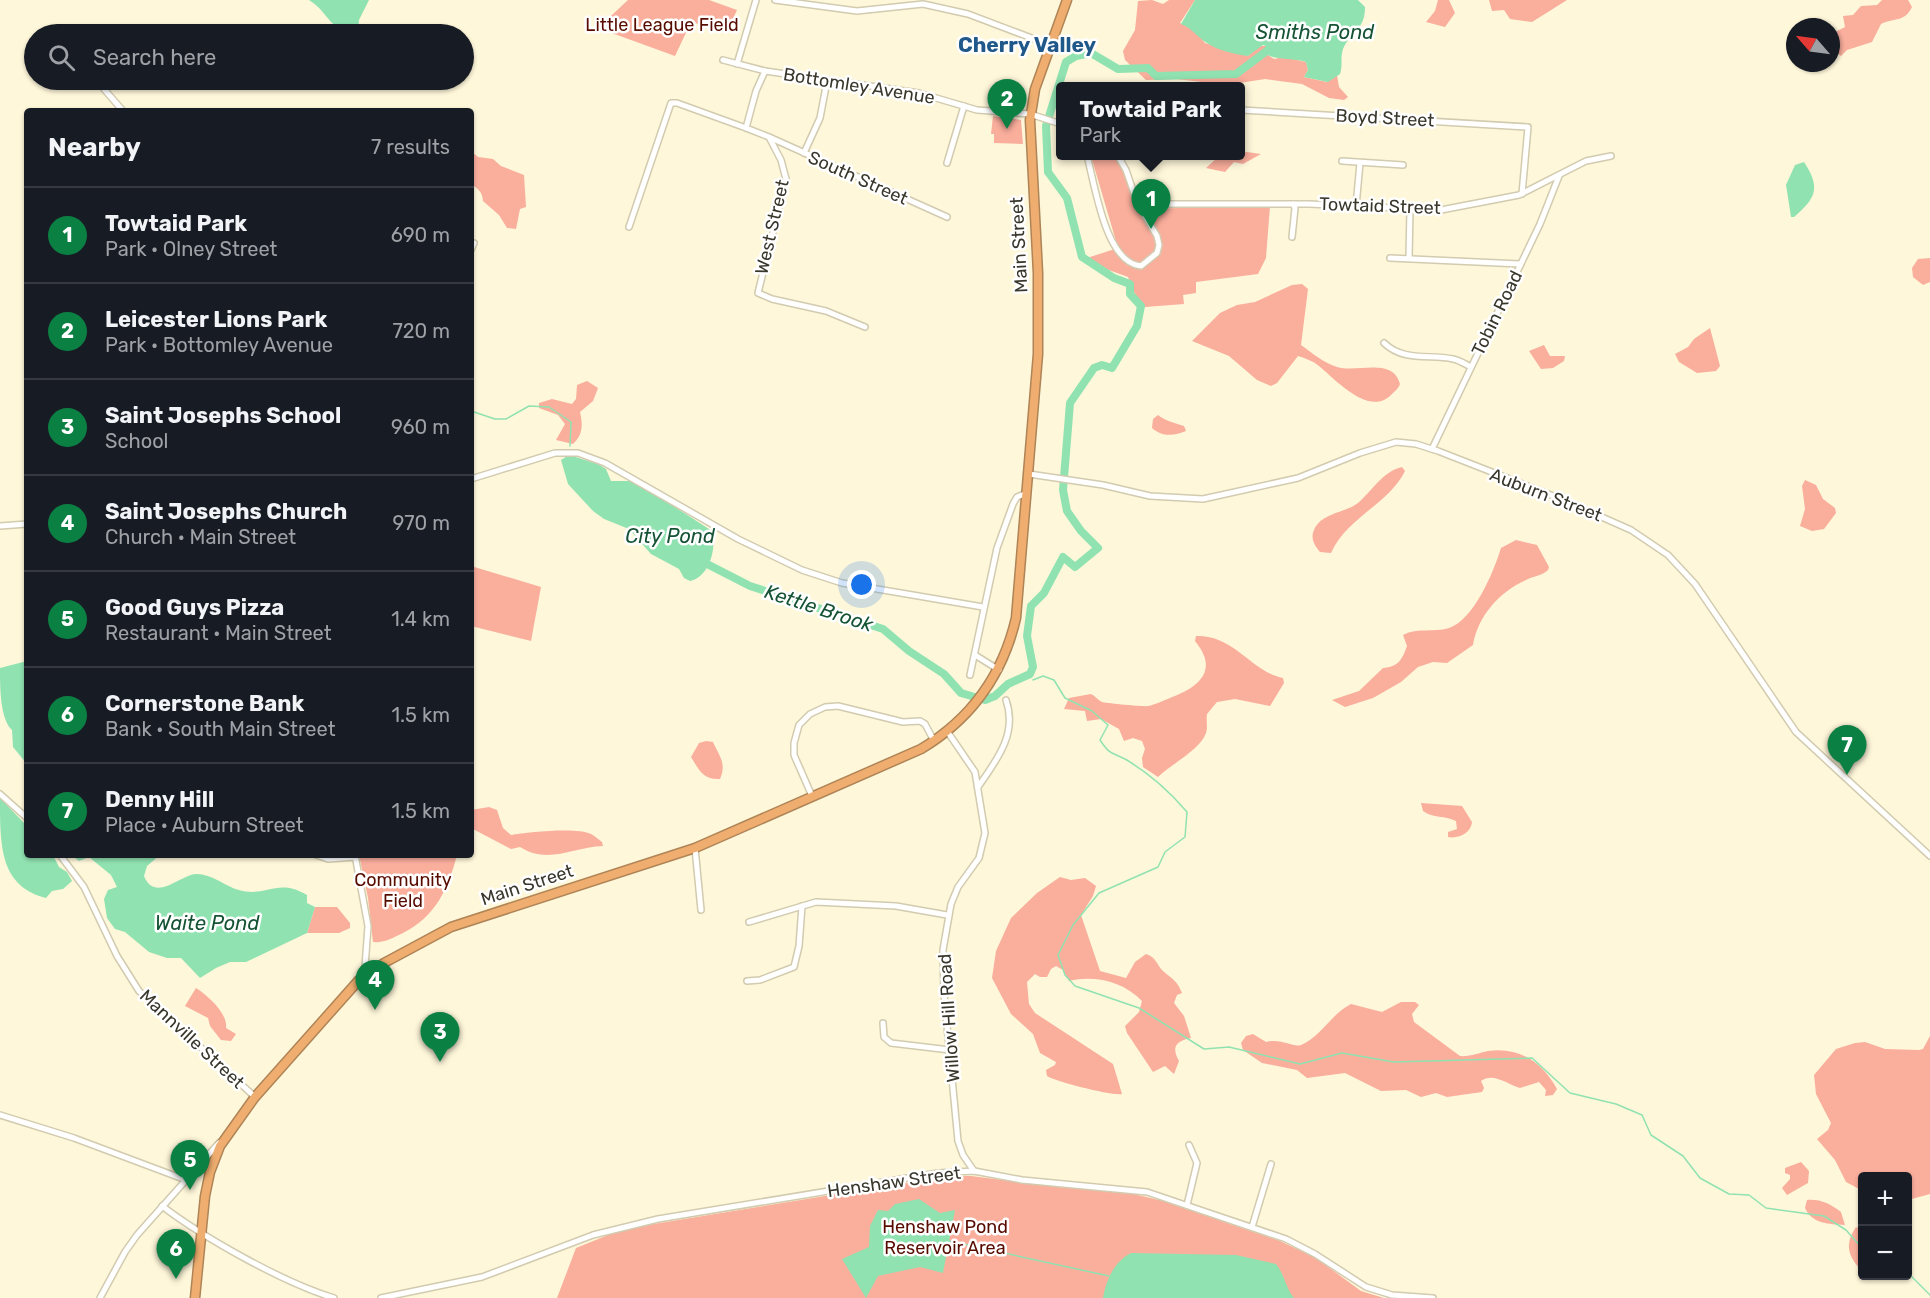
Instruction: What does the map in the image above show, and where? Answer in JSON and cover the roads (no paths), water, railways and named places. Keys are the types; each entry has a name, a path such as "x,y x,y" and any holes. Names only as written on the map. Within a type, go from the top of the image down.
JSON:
{"highway":[{"name":"Main Street","path":"224,1138 255,1097 329,1012 369,973 452,927 695,848 934,741 979,698 999,670 1016,618 1038,354 1030,114 1034,93 1067,0"},
{"path":"195,1298 201,1232 210,1172 224,1138"}],"street":[{"path":"737,64 756,0"},
{"path":"775,0 857,11 928,4 968,14 1050,45"},
{"name":"Bottomley Avenue","path":"723,60 765,71 919,93 981,110 1030,114 1056,123"},
{"path":"746,128 765,71"},
{"path":"804,153 820,118 827,81"},
{"path":"105,90 120,108"},
{"path":"629,227 671,103 769,137"},
{"path":"947,163 964,106"},
{"name":"Boyd Street","path":"1245,110 1528,127 1522,194"},
{"name":"South Street","path":"769,137 947,217"},
{"name":"West Street","path":"769,137 781,160 786,179 758,293 772,299 826,310 865,327"},
{"name":"Towtaid Street","path":"1139,204 1293,204 1450,209 1522,194 1586,161 1611,156"},
{"path":"1088,160 1112,244 1119,254 1137,266 1153,257 1159,245 1157,236 1139,204 1121,160"},
{"path":"1342,161 1403,165"},
{"path":"1356,206 1360,163"},
{"name":"Tobin Road","path":"1431,449 1521,264 1559,176"},
{"path":"1292,237 1295,208 1293,204"},
{"path":"1409,258 1410,209"},
{"path":"1390,258 1521,264"},
{"path":"1384,343 1392,351 1422,358 1455,359 1471,367"},
{"name":"Auburn Street","path":"1029,474 1150,496 1203,499 1298,478 1360,453 1396,442 1431,449 1605,518 1631,530 1668,555 1695,584 1796,732 1930,856"},
{"path":"474,478 555,453 585,454 634,478 738,538 802,570 842,583 983,606"},
{"path":"970,675 997,548 1017,498 1027,493"},
{"path":"1010,513 1026,504"},
{"path":"0,526 24,524"},
{"path":"975,655 999,670"},
{"path":"978,787 1002,750 1008,733 1011,714 1006,700"},
{"path":"812,796 794,755 794,743 800,725 815,711 838,706 903,722 920,720 934,741"},
{"path":"947,731 973,767 988,773"},
{"name":"Willow Hill Road","path":"973,767 985,832 982,850 974,866 958,887 947,915 942,960 958,1141 963,1155 974,1171"},
{"path":"0,794 24,815"},
{"path":"695,848 700,910"},
{"name":"Mannville Street","path":"62,858 84,887 117,956 139,991 255,1097"},
{"path":"356,858 368,926 364,967 369,973"},
{"path":"749,922 816,902 887,905 947,915"},
{"path":"747,981 760,980 794,967 799,946 802,906"},
{"path":"883,1023 884,1037 891,1043 950,1050"},
{"path":"0,1115 66,1135 186,1180"},
{"name":"Main Street","path":"100,1298 125,1252 162,1206 224,1138"},
{"path":"1187,1205 1197,1163 1189,1145"},
{"path":"1252,1227 1270,1164"},
{"name":"Henshaw Street","path":"381,1298 482,1277 593,1235 658,1219 938,1173 974,1171 1022,1180 1139,1191 1252,1227 1301,1246 1366,1287 1392,1295 1433,1298"},
{"path":"162,1206 201,1232 304,1287 334,1298"}],"water":[{"path":"309,0 369,0 359,24 333,24"},
{"name":"Smiths Pond","path":"1195,0 1358,0 1365,7 1363,21 1343,49 1340,74 1328,82 1304,77 1308,70 1306,62 1271,57 1268,55 1268,47 1263,45 1248,56 1227,52 1207,43 1181,24"},
{"path":"1804,162 1813,179 1814,192 1807,204 1794,217 1791,217 1786,185 1795,165"},
{"name":"City Pond","path":"569,455 598,464 606,469 611,481 630,481 647,489 712,531 712,554 702,574 690,581 684,578 679,569 651,554 629,529 604,519 593,511 568,484 561,460"},
{"path":"24,662 24,760 13,747 12,730 5,718 0,668"},
{"path":"0,798 24,823 24,858 54,858 59,867 67,872 72,881 63,889 52,891 46,898 19,884 11,874 6,862 1,833"},
{"name":"Waite Pond","path":"90,858 156,858 147,866 144,876 149,884 155,887 168,886 196,874 249,892 280,888 296,890 307,895 307,903 315,907 307,933 246,962 230,962 200,978 181,958 167,958 149,952 125,932 115,929 107,918 104,899 108,890 117,887 111,875"},
{"path":"919,1199 940,1213 955,1210 943,1273 920,1267 878,1276 866,1298 842,1259 869,1247 870,1226 878,1210 888,1211 895,1204"},
{"path":"1131,1253 1236,1255 1276,1264 1294,1298 1103,1298 1112,1271 1125,1256"}],"waterway":[{"name":"Kettle Brook","path":"1060,82 1066,62 1076,56 1091,53 1118,69 1148,68 1156,76 1236,74 1268,50 1274,41"},
{"name":"Kettle Brook","path":"709,565 750,586 883,629 909,651 944,674 961,693 985,700 995,696 1008,684 1030,674 1033,667 1027,636 1031,606 1044,593 1063,557 1075,567 1098,548 1081,531 1067,511 1063,490 1070,403 1094,368 1102,365 1112,368 1137,326 1141,306 1130,294 1130,284 1114,278 1082,257 1067,198 1048,172 1046,126 1056,94"},
{"name":"Kettle Brook","path":"474,412 495,419 506,419 529,406 549,407 571,422 570,446"},
{"path":"1033,680 1043,676 1054,680 1065,698 1092,711 1108,725 1100,740 1106,748 1151,777 1187,812 1185,837 1165,852 1158,867 1099,893 1073,925 1058,955 1065,975 1075,986 1139,1008 1204,1049 1229,1047 1300,1064 1342,1053 1394,1062 1532,1058 1570,1093 1616,1104 1642,1115 1651,1135 1683,1156 1700,1178 1729,1194 1749,1195 1766,1208 1824,1216 1846,1230 1858,1244"},
{"path":"949,1241 1109,1276"},
{"path":"1912,1277 1930,1295"}],"place":[{"name":"Leicester Lions Park","path":"1007,129"},
{"name":"Towtaid Park","path":"1151,229"},
{"name":"Denny Hill","path":"1847,775"},
{"name":"Saint Josephs Church","path":"375,1010"},
{"name":"Saint Josephs School","path":"440,1062"},
{"name":"Good Guys Pizza","path":"190,1190"},
{"name":"Cornerstone Bank","path":"176,1279"}],"district":[{"name":"Cherry Valley","path":"1027,45"}],"park label":[{"name":"Little League Field","path":"662,25"},
{"name":"Community Field","path":"403,890"},
{"name":"Henshaw Pond Reservoir Area","path":"945,1237"}]}
